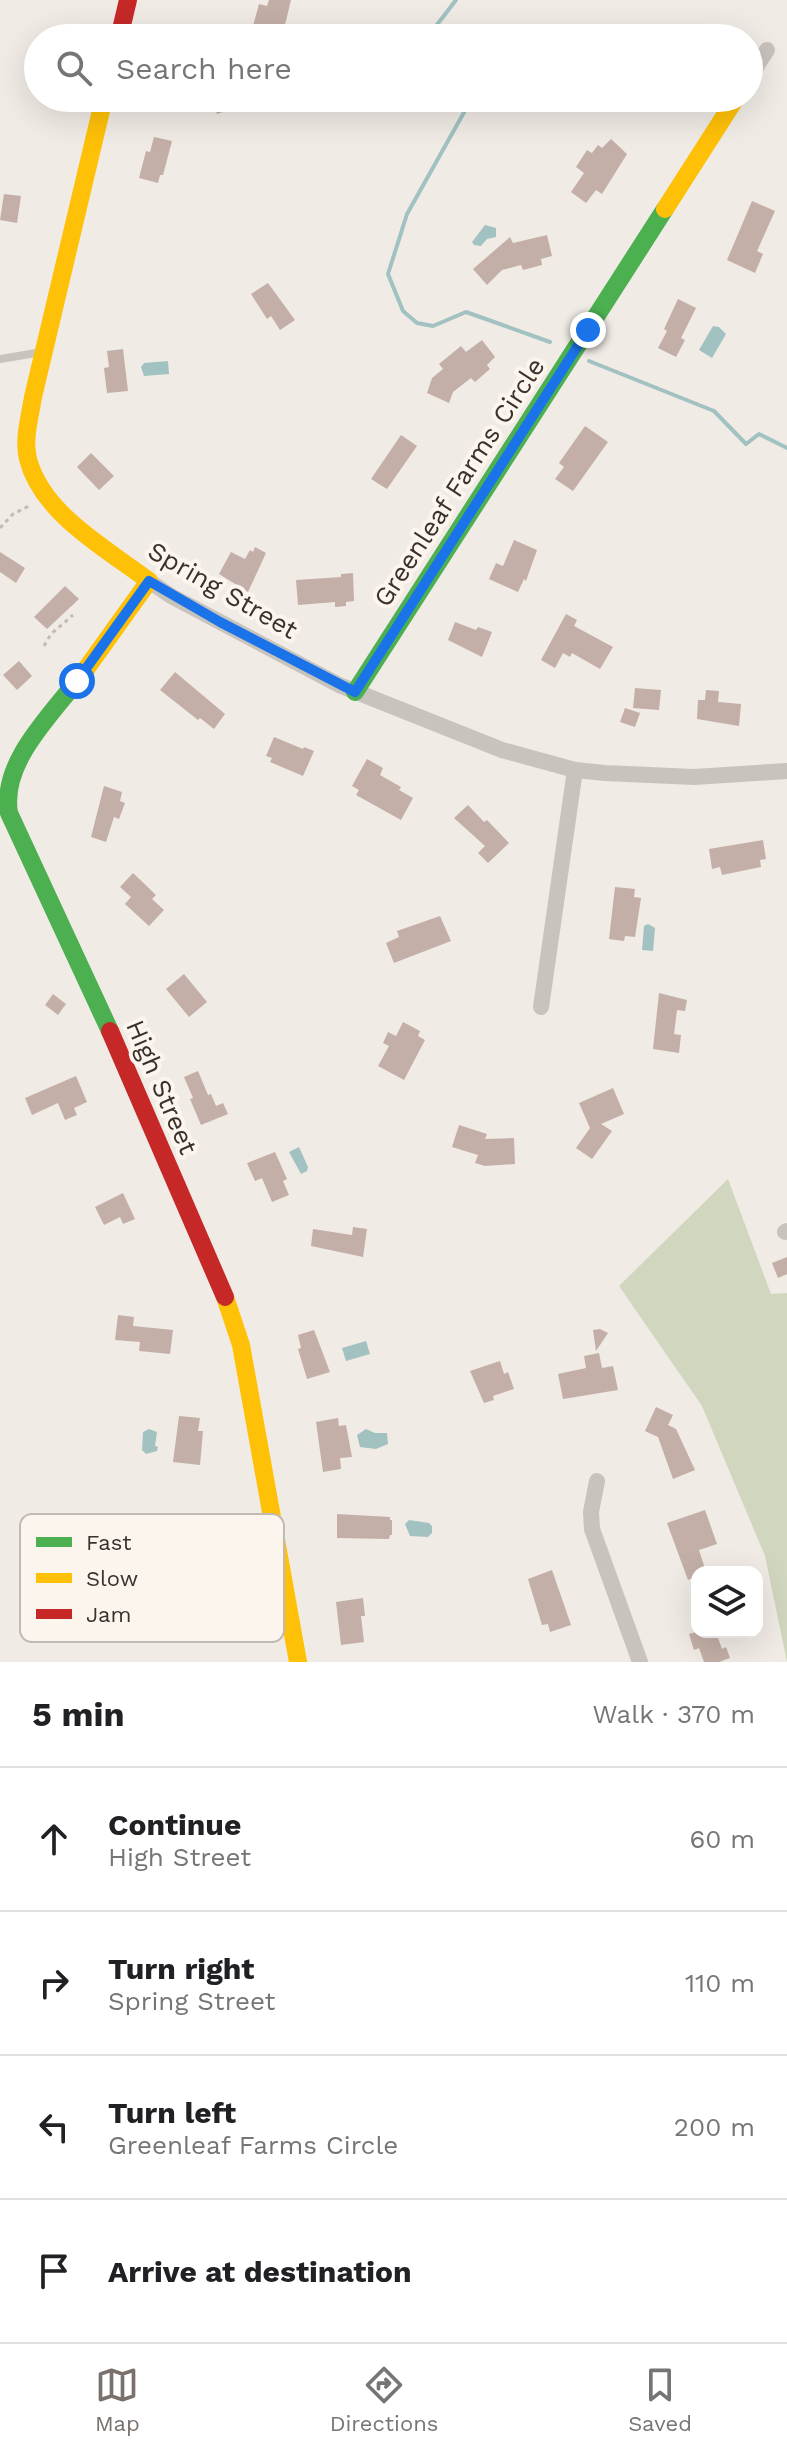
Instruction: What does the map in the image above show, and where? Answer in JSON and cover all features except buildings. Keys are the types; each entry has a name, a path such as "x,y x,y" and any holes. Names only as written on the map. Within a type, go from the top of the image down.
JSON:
{"street":[{"path":"122,24 128,0"},
{"path":"763,56 767,50"},
{"name":"Spring Street","path":"101,112 43,352 27,440 32,470 48,496 67,517 149,581 211,617 355,692 502,750 575,770 694,777 787,771"},
{"name":"Greenleaf Farms Circle","path":"355,692 727,112"},
{"name":"High Street","path":"149,581 21,752 9,776 6,800 8,812 97,1001 228,1304 241,1345 271,1514"},
{"path":"541,1007 575,770"},
{"path":"597,1481 591,1512 592,1529 640,1662"},
{"name":"High Street","path":"284,1584 298,1662"}],"lane":[{"path":"0,359 43,352"}],"path":[{"path":"0,528 13,514 48,496"},
{"path":"44,646 51,634 73,615"}],"green space":[{"path":"728,1179 771,1294 787,1293 787,1662 765,1556 702,1406 619,1286"}],"water":[{"path":"485,225 496,228 496,237 487,239 481,246 474,245 472,242"},
{"path":"713,326 726,334 712,358 699,350"},
{"path":"168,361 169,374 144,376 141,367 144,363"},
{"path":"648,924 655,928 653,951 642,950 644,926"},
{"path":"299,1147 308,1167 301,1174 289,1152"},
{"path":"366,1341 370,1354 346,1361 342,1348"},
{"path":"149,1429 157,1432 155,1446 158,1447 157,1451 146,1454 142,1450 143,1432"},
{"path":"366,1429 387,1433 388,1444 376,1449 360,1447 357,1435"},
{"path":"409,1520 429,1523 432,1533 428,1537 410,1536 405,1524"}],"waterway":[{"path":"438,24 456,0"},
{"path":"464,112 407,214 388,274 403,311 417,323 433,326 466,312 550,342"},
{"path":"589,361 714,411 746,444 759,434 787,448"}],"traffic: fast":[{"path":"355,692 665,209"},
{"path":"86,669 33,736 22,755 13,773 9,813 110,1031"}],"traffic: slow":[{"path":"86,669 149,581 61,513 35,479 26,444 33,397 101,112"},
{"path":"665,209 727,112"},
{"path":"225,1297 241,1345 271,1514"},
{"path":"284,1584 298,1662"}],"traffic: jam":[{"path":"122,24 128,0"},
{"path":"110,1031 225,1297"}],"route":[{"path":"77,681 149,581 171,596 355,692 588,330"}]}
